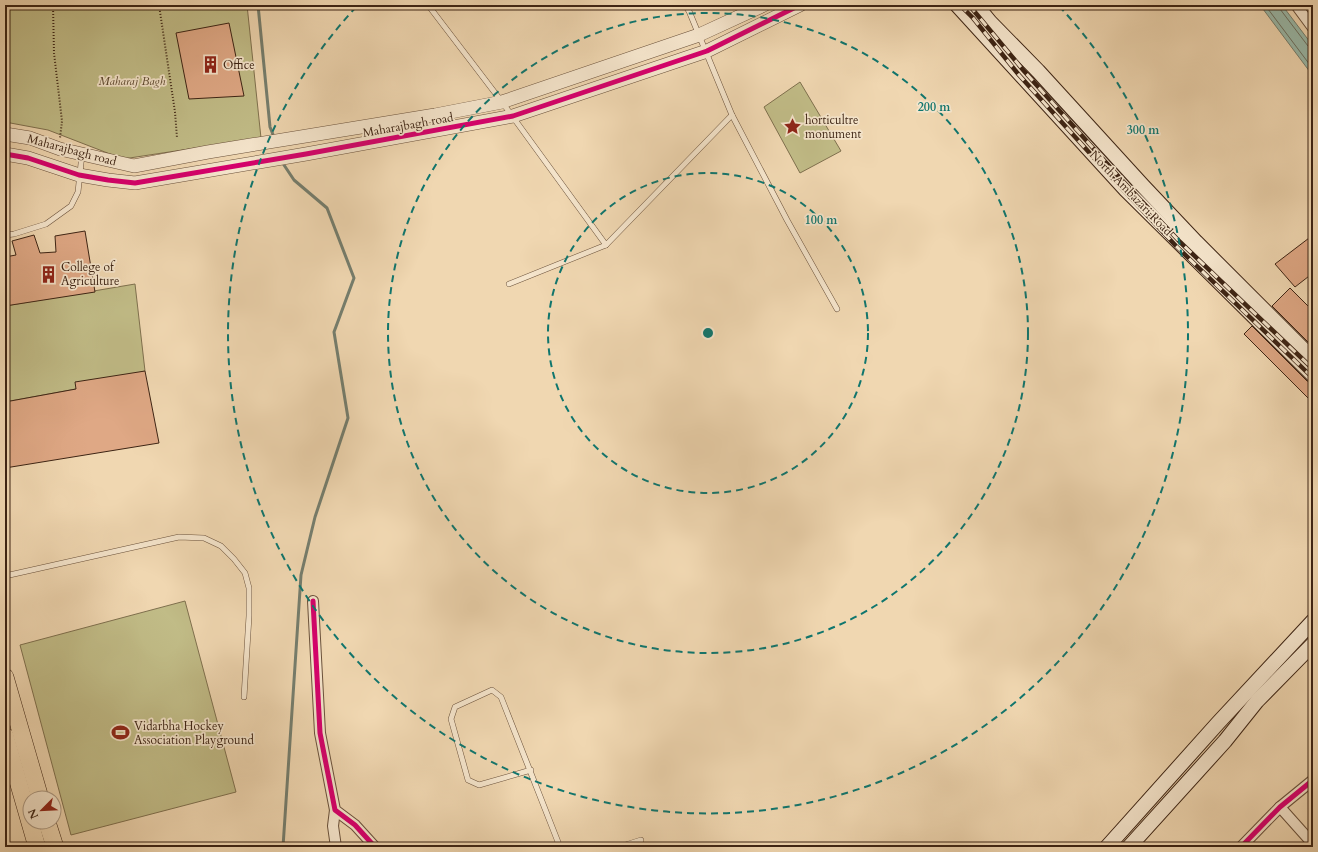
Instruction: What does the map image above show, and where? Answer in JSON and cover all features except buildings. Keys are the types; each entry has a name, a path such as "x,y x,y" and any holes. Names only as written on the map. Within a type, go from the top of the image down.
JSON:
{"highway":[{"path":"5,677 38,790"},
{"path":"5,736 37,847"},
{"path":"50,830 55,847"}],"main road":[{"name":"North Ambazari Road","path":"957,5 1126,190 1313,375"},
{"name":"North Ambazari Road","path":"976,5 990,22 1038,71 1169,214 1313,359"},
{"path":"1107,847 1218,723 1313,621"},
{"path":"1130,847 1225,741 1257,701 1313,644"}],"street":[{"name":"Maharajbagh road","path":"5,134 30,138 60,149 134,166 243,146 435,115 502,102 699,35 764,5"},
{"name":"Maharajbagh road","path":"5,154 28,158 79,176 135,183 246,165 513,116 707,51 800,5"},
{"path":"1296,5 1313,28"},
{"path":"313,601 320,733 335,810 333,826 336,847"},
{"path":"1241,847 1280,807 1313,780"},
{"path":"1280,807 1313,844"},
{"path":"335,810 355,825 375,847"}],"lane":[{"path":"428,5 513,116 606,245"},
{"path":"685,5 707,51 732,115 837,309"},
{"path":"509,284 606,245 732,115"},
{"path":"5,235 14,234 46,224 71,206 78,192 82,154"},
{"path":"5,576 179,537 204,538 221,546 245,573 249,588 249,616 244,697"},
{"path":"531,770 479,785 468,780 451,719 455,707 492,690 501,697 531,770 560,847"},
{"path":"619,847 641,840"}],"path":[{"path":"53,5 54,53 62,121 60,149"},
{"path":"159,5 175,112 177,138"}],"green space":[{"name":"Maharaj Bagh","path":"5,5 247,5 261,138 123,159 48,130 5,122"},
{"path":"800,82 841,151 800,173 764,107"},
{"path":"135,284 145,371 76,389 5,402 5,306"},
{"path":"185,601 236,792 71,835 62,801 62,790 59,790 20,645"}],"water":[{"path":"1260,5 1282,5 1313,46 1313,76"}],"waterway":[{"path":"258,5 270,127 274,137"},
{"path":"282,162 294,180 327,208 354,278 334,332 348,418 315,517 301,575 283,847"}],"railway":[{"path":"960,5 973,18 1019,75 1176,246 1313,378"},
{"path":"969,5 1024,71 1119,177 1180,242 1313,369"}],"cycle path":[{"path":"5,154 28,158 79,175 135,183 306,154 513,116 707,51 800,5"},
{"path":"313,601 320,733 335,810 355,825 375,847"},
{"path":"1241,847 1280,807 1313,780"}],"place":[{"name":"Office","path":"210,65"},
{"name":"horticultre monument","path":"792,127"},
{"name":"College of Agriculture","path":"48,274"},
{"name":"Vidarbha Hockey Association Playground","path":"121,733"}]}
